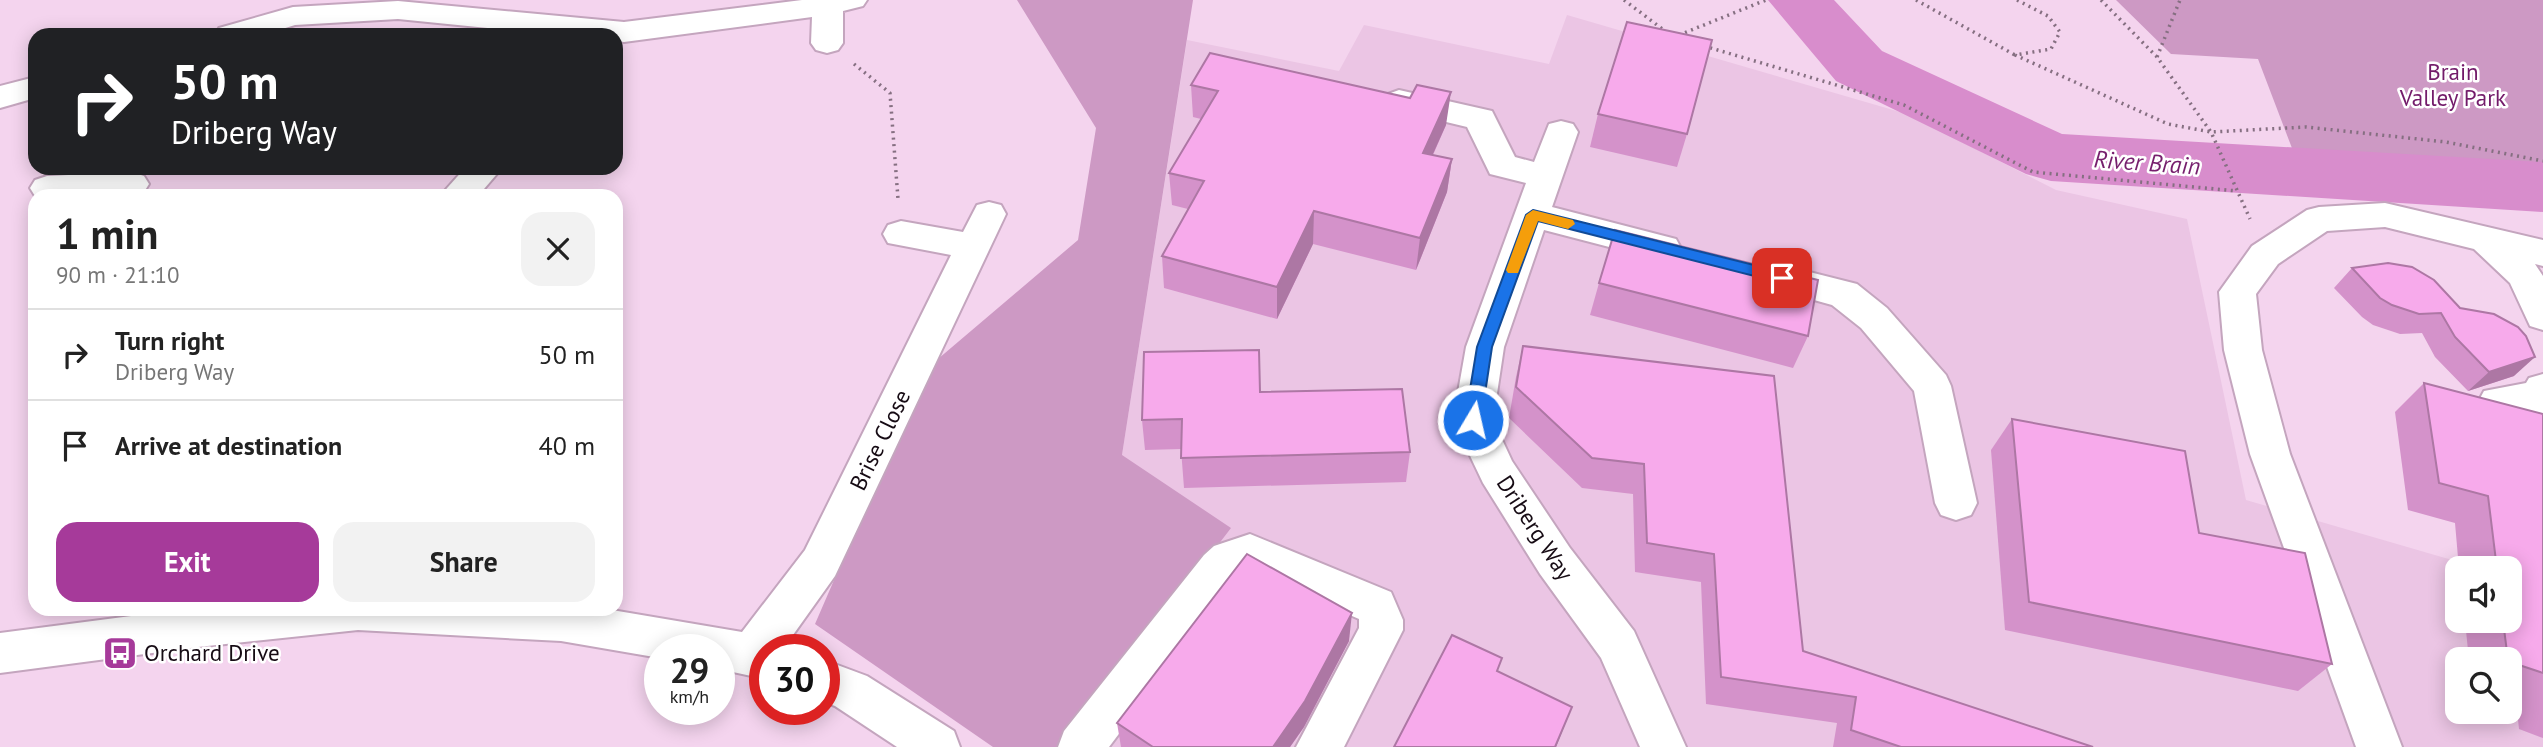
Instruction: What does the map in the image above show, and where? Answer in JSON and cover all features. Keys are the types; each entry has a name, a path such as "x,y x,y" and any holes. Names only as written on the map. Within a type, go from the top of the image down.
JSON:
{"street":[{"path":"623,35 840,3 827,43"},
{"path":"253,28 293,16 397,10 558,28"},
{"path":"0,97 28,89"},
{"path":"1376,95 1480,119 1502,166 1546,176"},
{"name":"Driberg Way","path":"1561,132 1485,347 1473,420 1497,471 1555,561 1618,645 1663,747"},
{"path":"464,189 478,175"},
{"path":"47,188 111,180"},
{"path":"1533,215 1690,254"},
{"path":"2379,747 2270,454 2243,350 2237,292 2265,255 2319,219 2385,215 2543,253"},
{"name":"Brise Close","path":"774,634 820,564 981,230 901,234"},
{"path":"2480,237 2512,259 2534,288 2543,316"},
{"path":"1729,264 1844,294 1864,310 1932,386 1956,503"},
{"path":"2543,389 2537,397 2498,402 2543,414"},
{"path":"1081,747 1219,568 1238,554 1250,552 1376,606 1380,613 1381,629 1320,747"},
{"path":"0,653 198,626 305,616"},
{"path":"460,616 561,621 749,655"},
{"path":"840,687 851,691 937,747"}],"path":[{"path":"1624,0 1651,23 1674,37 1687,41"},
{"path":"1674,37 1766,0"},
{"path":"1916,0 2015,55 2168,124 2211,132 2306,127 2446,142 2543,161"},
{"path":"2015,55 2051,49 2060,32 2048,16 2017,0"},
{"path":"1700,44 1904,105 2033,173 2237,191 2211,132 2157,57 2101,0"},
{"path":"2157,57 2180,0"},
{"path":"827,43 890,93 901,234"}],"shaded area":[{"path":"1567,15 1907,114 2056,190 2187,219 2246,500 2445,558 2445,633 2522,633 2522,608 2543,586 2543,747 1063,747 1122,455 1187,40 1339,71 1364,25 1549,64"}],"green space":[{"path":"1017,0 1193,0 1122,455 1231,528 1063,747 993,747 840,641 840,634 829,634 815,624 925,370 1078,240 1096,128"},
{"name":"Brain Valley Park","path":"2116,0 2543,0 2543,176 2295,156 2258,59 2171,54"}],"building":[{"path":"1627,22 1712,40 1687,134 1598,114"},
{"path":"1210,53 1410,98 1417,85 1451,92 1423,153 1452,159 1420,238 1314,211 1277,287 1162,256 1204,181 1169,173 1218,91 1191,85"},
{"path":"1615,230 1818,280 1808,336 1599,283"},
{"path":"2388,263 2412,267 2434,280 2460,308 2494,314 2518,327 2526,336 2535,357 2489,372 2455,337 2441,313 2419,314 2392,305 2380,298 2352,268"},
{"path":"1523,346 1774,376 1803,651 2093,747 1901,747 1851,730 1856,697 1721,677 1714,554 1647,543 1644,464 1592,458 1516,387"},
{"path":"1259,350 1260,392 1402,389 1410,452 1181,458 1182,419 1142,420 1144,352"},
{"path":"2424,383 2543,414 2543,673 2522,666 2522,647 2506,647 2505,633 2522,633 2522,556 2495,556 2488,496 2439,483"},
{"path":"2012,419 2185,451 2199,533 2305,553 2332,664 2029,602"},
{"path":"1247,554 1352,613 1305,701 1273,747 1153,747 1117,723"},
{"path":"1452,635 1502,658 1497,671 1572,707 1555,747 1394,747"}],"waterway":[{"name":"River Brain","path":"1799,0 1859,66 2051,157 2543,187"}],"slow traffic":[{"path":"1513,270 1533,215 1568,224"}],"place":[{"name":"Orchard Drive","path":"120,653"}],"route":[{"path":"1473,420 1485,347 1533,215 1782,278"}]}
